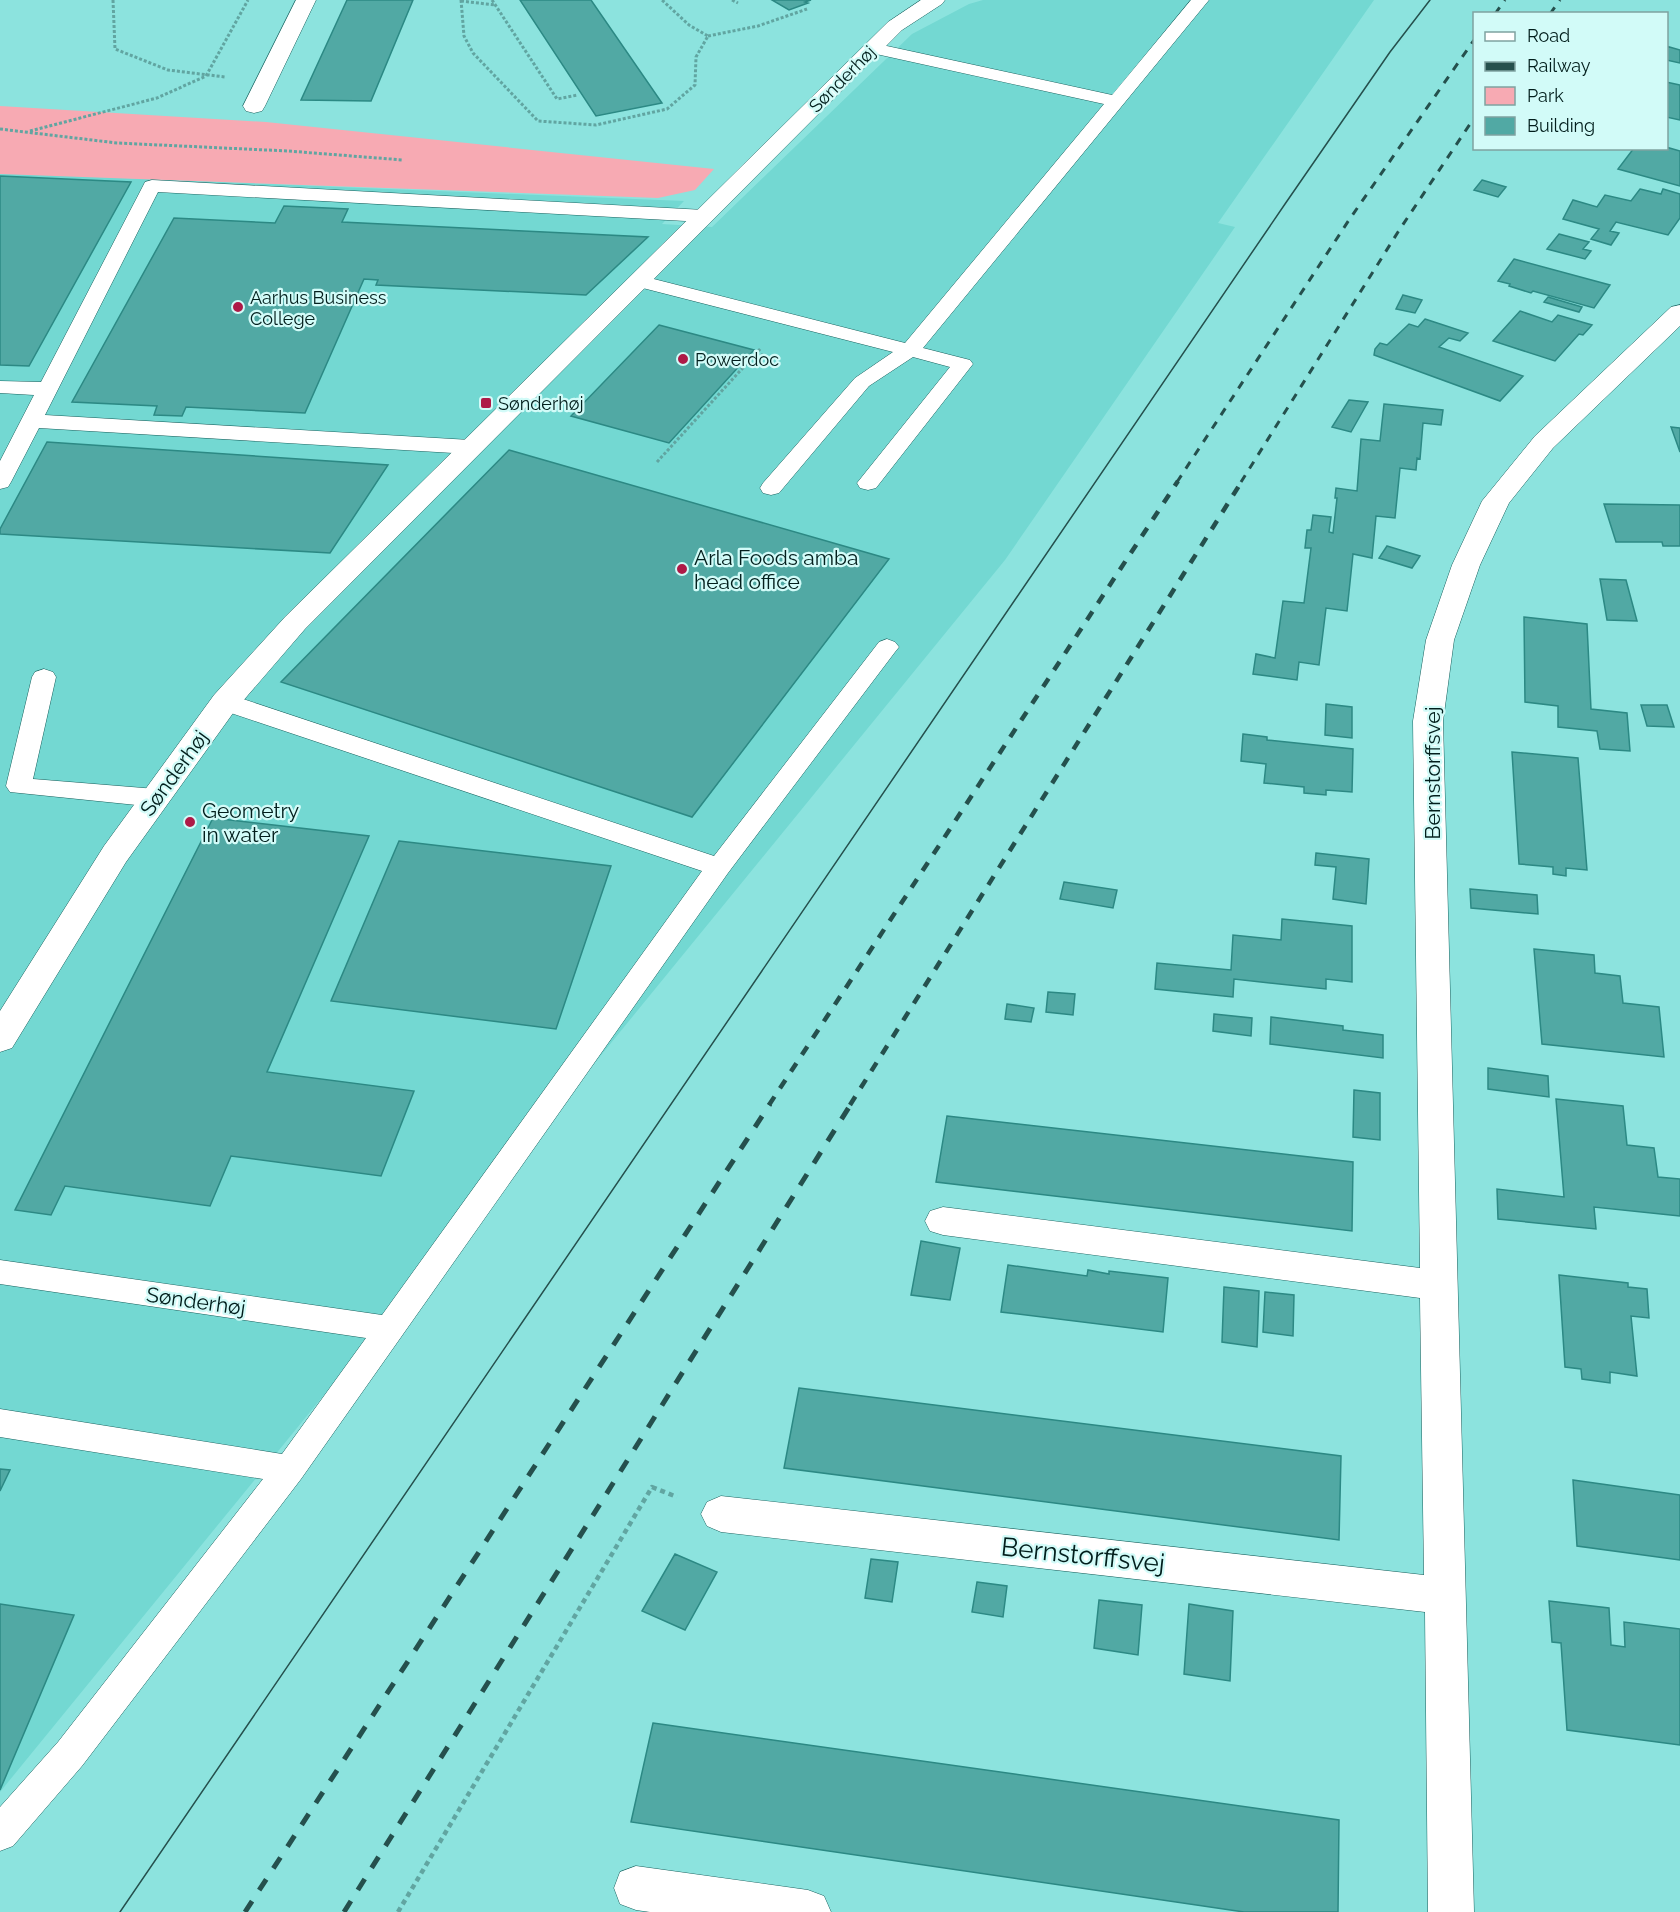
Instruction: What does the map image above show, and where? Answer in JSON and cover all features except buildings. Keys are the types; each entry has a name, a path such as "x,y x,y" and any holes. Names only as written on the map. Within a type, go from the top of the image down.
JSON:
{"street":[{"path":"254,106 306,0"},
{"name":"Sønderhøj","path":"0,1039 115,854 225,702 295,623 895,26 935,0"},
{"name":"Bernstorffsvej","path":"1451,1912 1428,721 1440,640 1466,565 1496,501 1544,442 1680,312"},
{"path":"943,1221 1439,1285"},
{"name":"Bernstorffsvej","path":"721,1514 1445,1596"},
{"path":"636,1888 808,1912"}],"lane":[{"path":"771,488 862,382 910,350 1200,0"},
{"path":"873,48 1116,101"},
{"path":"0,482 152,186 704,216"},
{"path":"638,281 963,364 868,483"},
{"path":"0,387 48,389"},
{"path":"32,421 470,447"},
{"path":"0,1834 70,1754 290,1469 719,867 887,647"},
{"path":"44,677 18,786 156,798"},
{"path":"225,702 719,867"},
{"name":"Sønderhøj","path":"0,1272 391,1329"},
{"path":"0,1423 290,1469"}],"path":[{"path":"113,0 115,49 149,66 191,76 267,79"},
{"path":"26,132 157,98 206,76 248,0"},
{"path":"492,0 557,99 578,95"},
{"path":"662,0 689,25 708,36 740,31 789,17 807,9"},
{"path":"732,0 738,3"},
{"path":"495,5 461,1 464,36 473,53 538,121 596,125 667,109 694,85 696,57 708,36"},
{"path":"657,462 787,319"},
{"path":"756,353 765,356"},
{"path":"704,410 712,413"},
{"path":"398,1912 652,1487"}],"shaded area":[{"path":"983,0 1374,0 1218,223 1235,227 1005,560 0,1792 0,173 684,201 662,224 712,227 912,34 969,4"}],"green space":[{"path":"0,106 266,122 714,169 695,190 658,198 0,174"}],"tram line":[{"path":"120,1912 1285,204 1390,52 1430,0"}],"railway":[{"path":"1496,12 1505,0"},
{"path":"1551,12 1560,0"},
{"path":"1177,482 1349,220 1473,41"},
{"path":"1241,482 1398,232 1473,120"},
{"path":"769,1105 1178,481"},
{"path":"850,1105 1242,481"},
{"path":"245,1912 770,1104"},
{"path":"344,1912 851,1104"}],"place":[{"name":"Aarhus Business College","path":"238,307"},
{"name":"Powerdoc","path":"683,359"},
{"name":"Sønderhøj","path":"486,403"},
{"name":"Arla Foods amba head office","path":"682,569"},
{"name":"Geometry in water","path":"190,822"}]}
